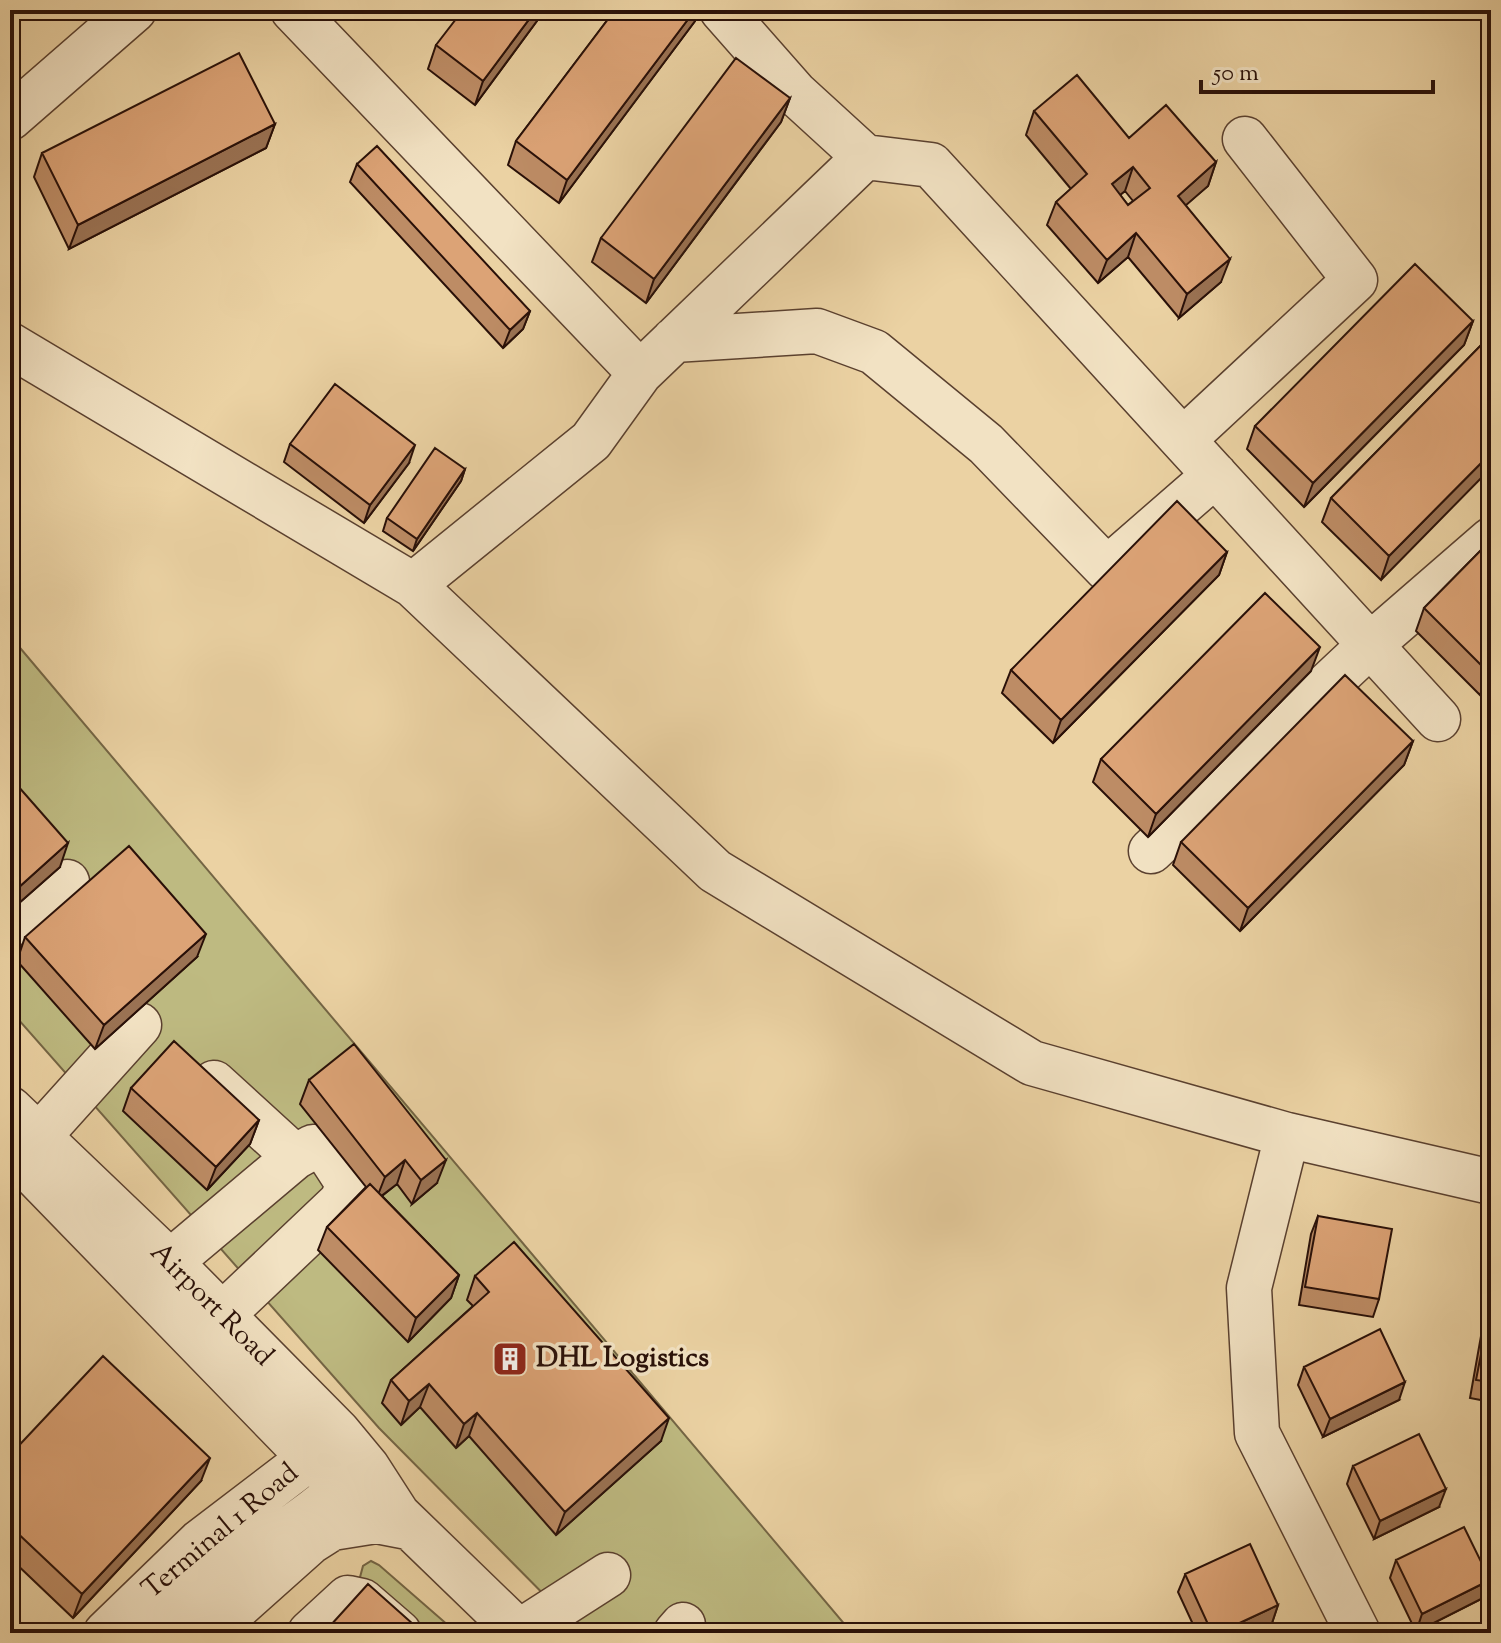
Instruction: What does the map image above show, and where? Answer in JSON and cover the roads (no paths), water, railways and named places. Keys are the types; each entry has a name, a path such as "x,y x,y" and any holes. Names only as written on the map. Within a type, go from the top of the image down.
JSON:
{"street":[{"path":"10,118 134,10"},
{"path":"293,10 640,373"},
{"path":"722,10 795,93 865,157 931,165 1438,719"},
{"path":"1183,440 1355,280 1245,139"},
{"path":"413,585 591,441 640,373 865,157"},
{"path":"674,340 817,331 874,352 986,444 1107,569 1215,475"},
{"path":"10,345 413,585 715,871 1032,1063 1287,1135 1491,1182"},
{"path":"1151,851 1370,645 1491,540"},
{"path":"10,925 67,882"},
{"path":"20,1131 139,1025"},
{"path":"186,1057 295,1157"},
{"name":"Airport Road","path":"20,1131 170,1262 222,1315 324,1445"},
{"name":"Airport Road","path":"20,1131 324,1445 520,1632"},
{"path":"1287,1135 1249,1288 1257,1433 1358,1633"},
{"path":"170,1262 295,1157 313,1147 325,1148 349,1185 341,1202 222,1315"},
{"name":"Terminal 1 Road","path":"106,1633 200,1542 324,1445"},
{"name":"Terminal 1 Road","path":"152,1633 233,1567 356,1477"},
{"path":"231,1626 310,1542 332,1528 376,1521 405,1521"},
{"path":"520,1632 608,1575"},
{"path":"310,1633 348,1598 362,1601 399,1633"}],"place":[{"name":"DHL Logistics","path":"510,1359"}]}
